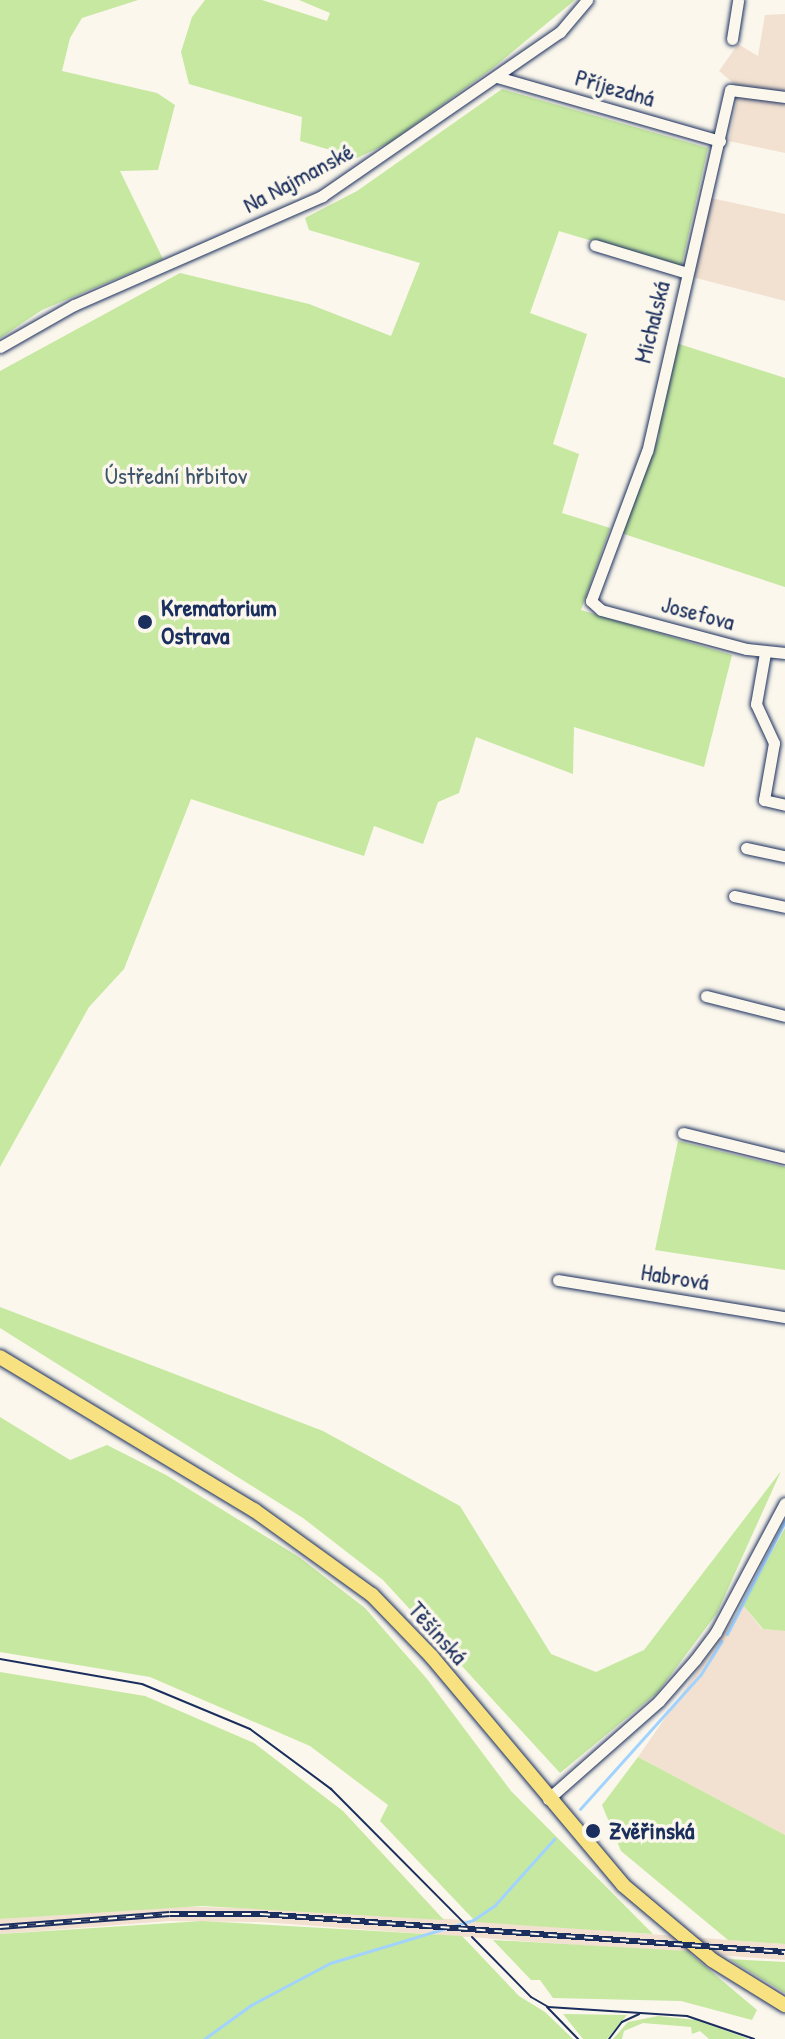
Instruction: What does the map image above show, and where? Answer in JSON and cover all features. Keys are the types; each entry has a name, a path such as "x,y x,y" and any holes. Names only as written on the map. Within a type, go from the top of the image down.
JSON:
{"main road":[{"name":"Těšínská","path":"0,1357 254,1510 372,1595 432,1657 623,1885 664,1923 712,1960 785,2005"}],"street":[{"name":"Na Najmanské","path":"0,347 74,305 322,196 560,32 587,0"},
{"path":"732,39 738,0"},
{"name":"Příjezdná","path":"497,77 720,141"},
{"name":"Michalská","path":"601,610 591,601 594,587 647,451 730,90 785,97"},
{"path":"595,245 687,273"},
{"name":"Josefova","path":"601,610 765,653 785,653"},
{"path":"765,653 756,704 774,743 764,800 785,805"},
{"path":"746,848 785,856"},
{"path":"734,896 785,907"},
{"path":"706,996 785,1016"},
{"path":"683,1133 785,1158"},
{"name":"Habrová","path":"558,1280 785,1317"},
{"path":"548,1799 632,1727 695,1660 716,1632 785,1503"}],"shaded area":[{"path":"785,14 785,153 729,141 737,86 719,71 738,44 758,56 765,15"},
{"path":"711,198 785,214 785,301 692,277"},
{"path":"743,1605 762,1629 785,1631 785,1835 638,1757"},
{"path":"170,1906 340,1911 785,1944 785,1960 260,1922 170,1921 0,1934 0,1919"}],"green space":[{"path":"0,0 138,0 82,18 70,38 62,71 157,93 175,105 158,170 120,171 163,259 42,310 0,338"},
{"path":"205,0 262,0 327,21 330,13 299,0 575,0 493,68 389,143 357,158 300,141 302,117 189,84 181,52 192,17"},
{"name":"Ústřední hřbitov","path":"502,89 708,148 681,268 559,231 530,313 587,334 553,444 579,454 562,513 610,528 581,610 732,655 704,767 574,727 573,774 476,737 459,793 438,802 423,844 374,826 364,856 191,799 124,969 89,1007 0,1167 0,371 180,273 309,304 391,336 420,263 309,230 305,218 357,191"},
{"path":"676,343 785,378 785,587 621,533 659,436 658,411"},
{"path":"678,1141 785,1167 785,1270 655,1250"},
{"path":"0,1307 323,1431 460,1506 551,1654 596,1672 644,1650 781,1471 717,1613 658,1692 560,1773 383,1580 303,1518 0,1328"},
{"path":"0,1417 70,1460 107,1445 166,1475 299,1557 365,1608 427,1679 511,1791 653,1934 476,1922 380,1821 388,1805 310,1746 150,1677 0,1652"},
{"path":"785,1528 785,1631 763,1629 743,1605"},
{"path":"0,1672 145,1696 254,1743 343,1811 444,1920 202,1906 0,1919"},
{"path":"638,1757 785,1835 785,1944 728,1940 621,1851 602,1805"},
{"path":"202,1921 462,1936 519,1996 545,2012 573,2039 0,2039 0,1934"},
{"path":"493,1940 687,1951 757,2010 752,2020 681,2001 553,1998 540,1980 531,1980"},
{"path":"729,1959 785,1962 785,1993"},
{"path":"563,2014 627,2015 607,2039 583,2039"},
{"path":"658,2016 696,2020 749,2039 709,2039 700,2031 692,2034 691,2027 643,2023 624,2031 622,2039 613,2039 628,2022"}],"waterway":[{"path":"727,1634 785,1521"},
{"path":"580,1809 701,1674 722,1641"},
{"path":"204,2039 251,2005 330,1963 473,1920 495,1905 554,1839"}],"tram line":[{"path":"0,1659 142,1684 250,1729 331,1789 467,1926"},
{"path":"472,1937 531,1997 548,2007 687,2016 754,2039"},
{"path":"547,2007 578,2039"},
{"path":"609,2039 622,2022 639,2014"}],"railway":[{"path":"0,1927 170,1914 261,1914 785,1952"}],"place":[{"name":"Krematorium Ostrava","path":"145,622"},
{"name":"Zvěřinská","path":"593,1831"}]}
